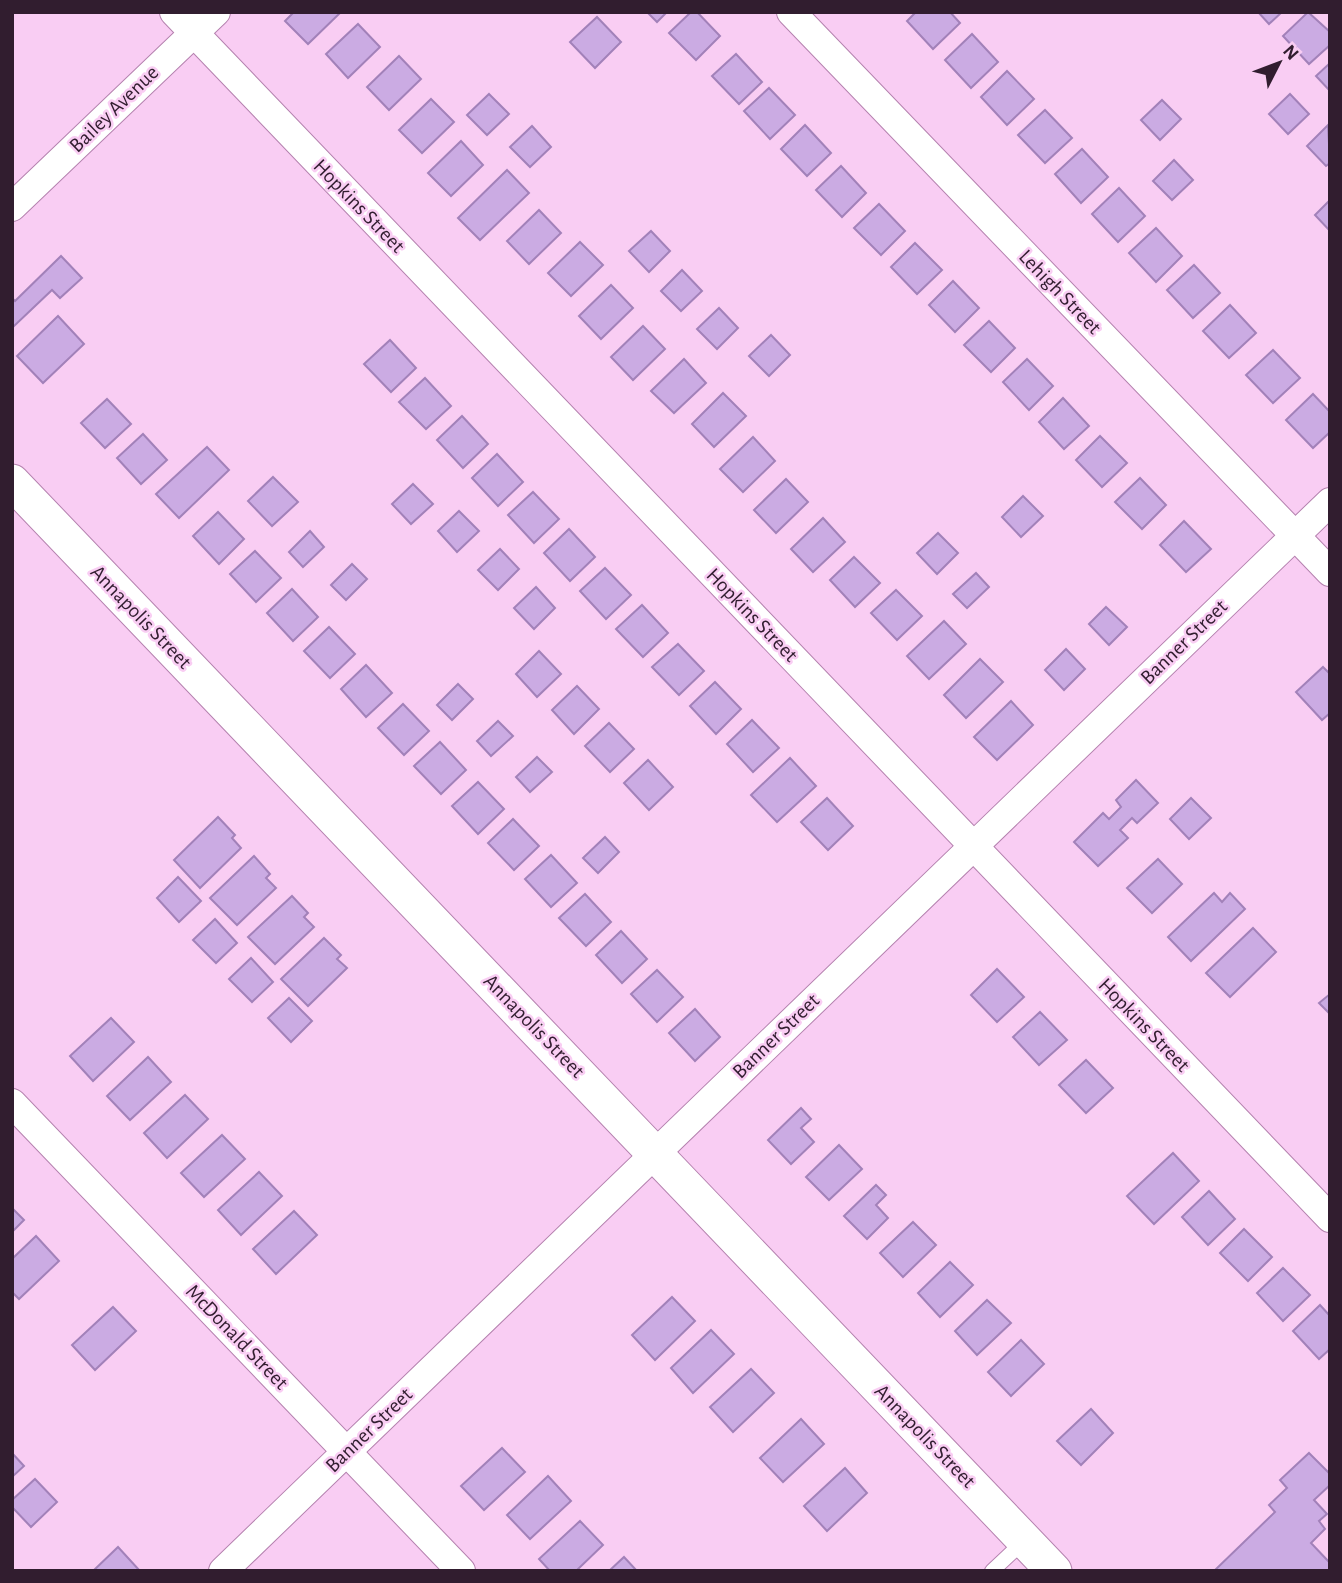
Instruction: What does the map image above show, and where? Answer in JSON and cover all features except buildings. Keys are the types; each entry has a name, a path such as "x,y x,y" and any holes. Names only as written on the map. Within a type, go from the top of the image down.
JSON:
{"street":[{"name":"Hopkins Street","path":"174,12 1330,1218"},
{"name":"Bailey Avenue","path":"12,207 216,12"},
{"name":"Lehigh Street","path":"791,12 1330,572"},
{"name":"Annapolis Street","path":"12,482 1054,1571"},
{"name":"Banner Street","path":"223,1571 1330,502"},
{"name":"McDonald Street","path":"12,1103 461,1571"}],"lane":[{"path":"992,1571 1025,1540"}]}
